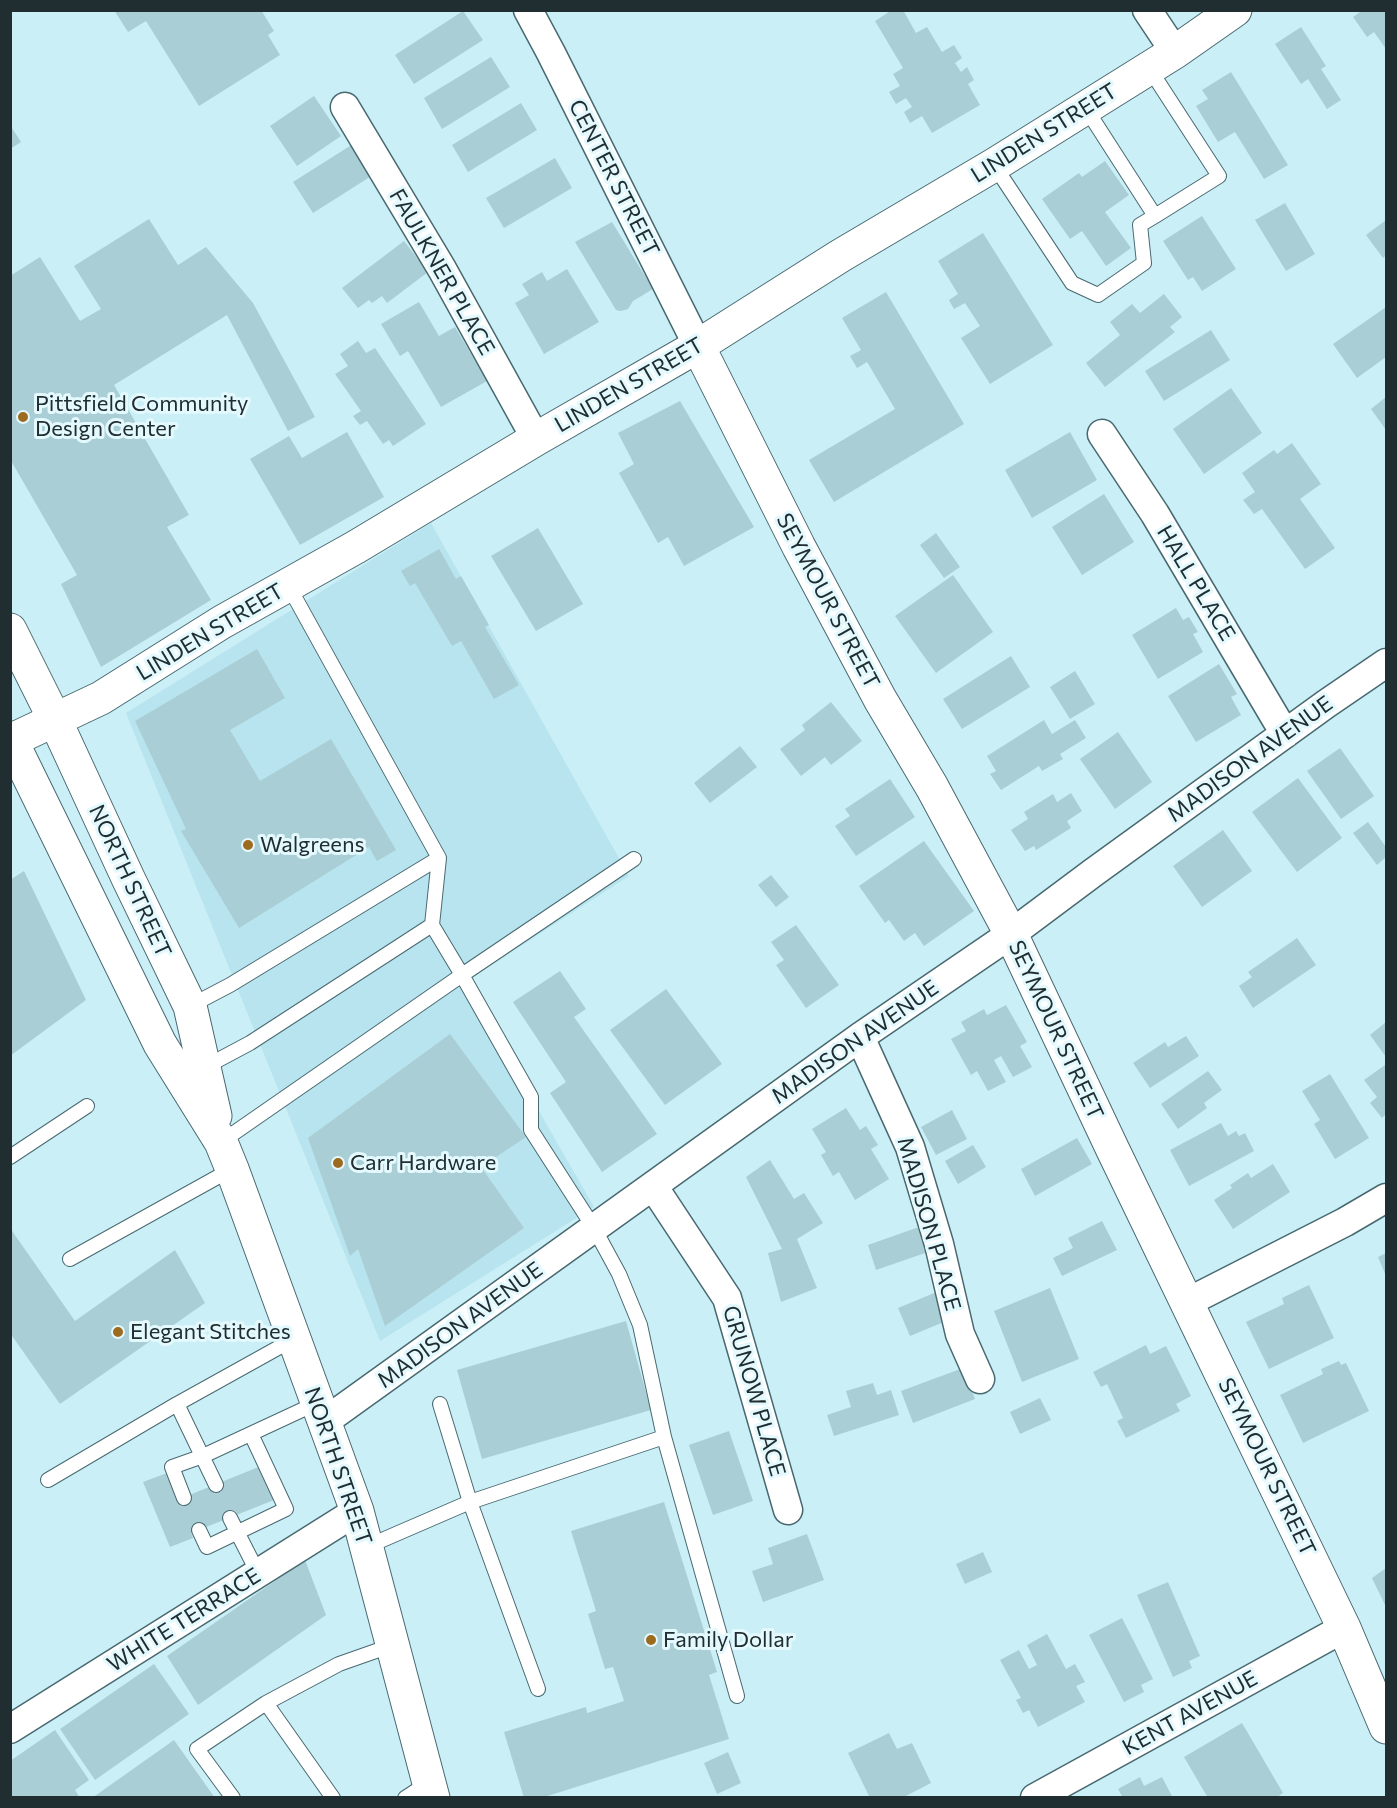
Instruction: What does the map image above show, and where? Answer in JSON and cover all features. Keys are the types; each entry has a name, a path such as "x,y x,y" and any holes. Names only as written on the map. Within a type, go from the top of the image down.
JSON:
{"street":[{"name":"CENTER STREET","path":"528,10 698,345"},
{"path":"1147,10 1162,60"},
{"name":"LINDEN STREET","path":"11,740 101,698 222,622 356,547 698,345 840,256 994,165 1162,60 1235,10"},
{"name":"FAULKNER PLACE","path":"345,107 442,269 536,439"},
{"name":"SEYMOUR STREET","path":"698,345 799,547 869,679 932,788 1011,934 1344,1628 1386,1727"},
{"name":"HALL PLACE","path":"1102,435 1155,514 1285,734"},
{"name":"NORTH STREET","path":"10,630 190,1006 226,1155 357,1511 393,1645 422,1793"},
{"name":"MADISON AVENUE","path":"320,1412 594,1228 860,1037 1011,934 1386,663"},
{"name":"NORTH STREET","path":"11,740 160,1044 226,1155"},
{"name":"MADISON PLACE","path":"860,1037 910,1147 939,1244 960,1335 980,1379"},
{"name":"GRUNOW PLACE","path":"653,1186 727,1298 788,1510"},
{"path":"1188,1302 1346,1222 1386,1198"},
{"name":"WHITE TERRACE","path":"10,1729 357,1511"},
{"name":"KENT AVENUE","path":"1035,1797 1344,1628"}],"lane":[{"path":"994,165 1072,282 1098,295 1144,263 1140,225 1219,176 1162,60"},
{"path":"1085,107 1155,216"},
{"path":"288,585 439,858 432,925 531,1097 531,1130 594,1228 619,1274 640,1325 664,1437 737,1696"},
{"path":"190,1006 230,985 439,858"},
{"path":"70,1259 226,1155 462,975 634,859"},
{"path":"204,1068 250,1043 432,925"},
{"path":"10,1157 87,1106"},
{"path":"48,1480 294,1339"},
{"path":"177,1404 216,1485"},
{"path":"440,1404 470,1502 538,1689"},
{"path":"184,1498 172,1467 251,1434 320,1412"},
{"path":"199,1530 207,1547 286,1509 251,1434"},
{"path":"366,1547 470,1502 664,1437"},
{"path":"230,1518 258,1573"},
{"path":"233,1797 197,1749 266,1703 339,1664 393,1645"},
{"path":"266,1703 333,1797"}],"shaded area":[{"path":"431,523 629,876 465,982 594,1207 380,1341 126,713"}],"building":[{"path":"114,10 261,10 274,31 268,35 280,55 199,106 146,21 128,32"},
{"path":"892,10 903,10 916,33 927,27 942,52 954,45 962,58 955,63 961,72 967,67 974,80 968,84 980,105 932,133 922,116 910,123 904,112 912,107 906,98 896,104 889,92 900,86 893,74 903,68 875,21"},
{"path":"1359,10 1386,10 1386,49 1374,32 1367,37 1353,17 1360,12"},
{"path":"463,11 483,40 414,84 395,55"},
{"path":"1301,27 1326,66 1321,69 1341,100 1327,109 1308,79 1301,84 1275,44"},
{"path":"491,57 510,87 442,129 424,98"},
{"path":"1231,72 1288,165 1264,179 1235,132 1218,142 1196,106 1208,99 1202,90"},
{"path":"314,96 341,136 297,166 270,126"},
{"path":"521,103 537,130 468,172 452,145"},
{"path":"10,125 21,142 10,149"},
{"path":"353,144 373,175 313,213 293,182"},
{"path":"555,158 572,188 504,228 486,198"},
{"path":"1105,161 1129,195 1105,212 1131,248 1106,266 1082,231 1070,239 1042,199 1079,173 1082,177"},
{"path":"1285,203 1315,254 1286,271 1255,220"},
{"path":"1202,216 1236,269 1202,291 1193,277 1188,280 1163,241"},
{"path":"149,219 178,265 206,247 253,303 315,417 288,431 227,315 114,385 189,515 167,527 211,600 101,667 61,584 77,575 10,459 10,276 40,257 80,321 101,309 74,266"},
{"path":"1386,220 1386,255 1383,258 1366,235"},
{"path":"612,222 653,289 633,301 628,309 621,311 616,310 575,242"},
{"path":"983,233 1053,345 990,384 961,338 980,326 965,303 954,309 949,300 958,294 938,261"},
{"path":"404,241 428,272 387,303 382,296 372,303 369,300 358,308 342,288"},
{"path":"567,269 599,322 544,354 515,303 529,295 522,284 542,272 547,281"},
{"path":"886,292 964,424 834,502 809,460 895,409 867,362 857,368 850,356 861,350 842,318"},
{"path":"1164,294 1182,317 1170,327 1175,332 1105,387 1086,363 1120,335 1110,322 1132,304 1140,313"},
{"path":"419,302 439,336 455,327 487,381 441,407 408,351 400,356 381,324"},
{"path":"1386,307 1386,357 1357,378 1333,344"},
{"path":"1211,330 1230,360 1164,401 1145,371"},
{"path":"358,341 366,353 375,348 426,424 393,446 389,440 383,444 367,421 360,425 353,416 361,411 335,374 348,366 340,354"},
{"path":"1231,388 1262,433 1204,474 1173,429"},
{"path":"1386,397 1386,430 1371,409"},
{"path":"680,401 754,527 684,566 668,537 658,543 619,473 634,464 618,433"},
{"path":"347,432 384,497 300,545 250,459 289,436 302,458"},
{"path":"1070,432 1097,480 1032,518 1005,470"},
{"path":"1292,443 1321,484 1300,499 1335,548 1305,569 1262,509 1254,514 1243,500 1255,492 1242,473 1274,450 1277,454"},
{"path":"1104,494 1134,542 1082,575 1052,527"},
{"path":"538,528 583,604 536,631 491,556"},
{"path":"936,533 960,567 944,578 920,545"},
{"path":"439,549 456,579 461,576 489,625 485,627 519,685 494,699 461,641 452,646 415,583 410,586 401,571"},
{"path":"953,575 993,632 936,673 895,616"},
{"path":"1176,608 1183,620 1189,617 1198,632 1193,634 1203,652 1158,679 1132,635"},
{"path":"257,649 285,698 230,730 260,781 331,739 396,850 377,861 369,847 239,928 181,831 186,829 135,721"},
{"path":"1011,656 1030,687 962,729 943,699"},
{"path":"1219,664 1237,694 1231,697 1241,715 1196,742 1168,696"},
{"path":"1075,671 1095,704 1070,719 1050,687"},
{"path":"831,702 862,741 831,765 825,757 801,776 780,749 805,730 802,725"},
{"path":"1044,720 1052,734 1075,720 1086,738 1060,754 1063,759 1042,771 1039,766 1001,790 990,774 996,771 987,756"},
{"path":"1118,732 1152,782 1115,809 1080,759"},
{"path":"740,746 757,767 710,803 694,783"},
{"path":"1340,748 1374,796 1341,819 1307,771"},
{"path":"1298,778 1342,838 1297,872 1252,812"},
{"path":"890,779 915,817 856,856 835,826 850,816 845,809"},
{"path":"1071,793 1082,811 1067,821 1071,828 1036,850 1034,846 1025,851 1011,830 1028,819 1024,812 1053,794 1057,802"},
{"path":"1368,822 1386,847 1386,857 1377,865 1353,833"},
{"path":"1223,830 1252,871 1202,907 1173,866"},
{"path":"924,841 974,911 924,946 915,933 904,941 889,920 885,923 859,886"},
{"path":"24,871 86,1000 10,1056 10,880"},
{"path":"771,875 789,897 776,907 758,885"},
{"path":"796,925 839,985 806,1008 776,965 784,960 771,942"},
{"path":"1297,938 1316,965 1253,1008 1239,986 1252,977 1248,972"},
{"path":"560,971 586,1009 574,1017 657,1134 602,1172 550,1093 566,1082 513,1002"},
{"path":"666,989 722,1064 665,1105 610,1030"},
{"path":"1006,1005 1027,1042 1020,1046 1032,1067 1013,1077 1001,1056 994,1060 1006,1082 988,1091 977,1071 971,1075 951,1039 966,1031 961,1022 984,1009 987,1015"},
{"path":"1386,1022 1386,1057 1370,1035"},
{"path":"450,1034 526,1137 481,1167 524,1228 385,1326 358,1249 350,1256 308,1138"},
{"path":"1186,1036 1199,1056 1150,1088 1133,1063 1165,1042 1168,1047"},
{"path":"1385,1065 1386,1114 1382,1118 1370,1103 1377,1097 1364,1080"},
{"path":"1208,1071 1222,1090 1204,1103 1207,1108 1178,1129 1161,1104"},
{"path":"1330,1074 1369,1138 1335,1159 1314,1124 1320,1120 1302,1091"},
{"path":"846,1108 860,1130 866,1126 878,1145 871,1149 889,1179 855,1200 839,1172 833,1176 821,1155 826,1152 812,1129"},
{"path":"952,1110 967,1139 936,1155 921,1127"},
{"path":"1221,1123 1228,1136 1236,1131 1239,1136 1245,1133 1254,1151 1189,1186 1170,1150"},
{"path":"1077,1138 1092,1164 1035,1196 1021,1169"},
{"path":"973,1145 986,1167 958,1184 945,1161"},
{"path":"770,1160 794,1199 804,1193 823,1223 797,1239 817,1288 781,1302 768,1253 782,1249 746,1177"},
{"path":"1273,1164 1290,1192 1233,1229 1214,1200 1248,1173 1251,1178"},
{"path":"1102,1221 1117,1250 1062,1276 1053,1258 1073,1248 1068,1238"},
{"path":"919,1227 928,1252 876,1270 868,1245"},
{"path":"10,1228 75,1321 175,1250 205,1303 60,1404 10,1333"},
{"path":"1386,1253 1386,1276 1378,1257"},
{"path":"1309,1285 1334,1338 1269,1369 1246,1322 1284,1304 1282,1298"},
{"path":"1050,1288 1079,1359 1022,1382 994,1311"},
{"path":"939,1291 951,1319 910,1336 898,1308"},
{"path":"626,1321 651,1410 482,1459 457,1370"},
{"path":"1146,1345 1150,1354 1166,1346 1191,1396 1176,1404 1180,1411 1126,1438 1117,1421 1123,1418 1107,1384 1101,1387 1093,1372"},
{"path":"1339,1361 1341,1365 1346,1363 1369,1411 1303,1443 1280,1395 1323,1374 1321,1369"},
{"path":"963,1368 975,1399 913,1423 901,1391"},
{"path":"873,1383 877,1395 891,1390 899,1415 834,1436 827,1415 851,1407 846,1391"},
{"path":"1040,1398 1051,1420 1020,1434 1010,1412"},
{"path":"729,1431 753,1501 713,1515 689,1445"},
{"path":"261,1466 274,1500 191,1533 193,1538 170,1547 143,1482 167,1473 177,1500"},
{"name":"Family Dollar","path":"664,1502 717,1672 709,1675 729,1739 541,1798 524,1798 504,1732 586,1707 587,1713 624,1701 613,1667 605,1669 588,1614 596,1611 571,1531"},
{"path":"807,1534 824,1580 763,1602 752,1571 773,1564 768,1548"},
{"path":"983,1552 992,1572 965,1584 956,1564"},
{"path":"305,1560 326,1615 198,1705 167,1656"},
{"path":"1386,1568 1386,1607 1372,1578"},
{"path":"1168,1582 1200,1656 1189,1661 1192,1668 1173,1677 1137,1595"},
{"path":"1122,1618 1153,1679 1141,1685 1144,1692 1124,1702 1089,1635"},
{"path":"1047,1634 1066,1669 1075,1664 1085,1682 1076,1686 1085,1702 1038,1727 1029,1710 1023,1713 1016,1700 1021,1698 1000,1660 1019,1650 1029,1669 1037,1665 1027,1645"},
{"path":"154,1664 189,1714 95,1780 60,1729"},
{"path":"1242,1723 1283,1793 1276,1798 1208,1798 1184,1757"},
{"path":"55,1730 89,1780 75,1790 80,1798 10,1798 10,1761"},
{"path":"889,1733 897,1749 912,1743 931,1783 902,1798 870,1798 848,1753"},
{"path":"174,1740 215,1798 92,1798"},
{"path":"728,1752 741,1783 717,1794 704,1763"},
{"path":"1140,1777 1144,1786 1162,1777 1173,1798 1123,1798 1118,1789"}],"place":[{"name":"Pittsfield Community Design Center","path":"23,417"},
{"name":"Walgreens","path":"248,845"},
{"name":"Carr Hardware","path":"338,1163"},
{"name":"Elegant Stitches","path":"118,1332"},
{"name":"Family Dollar","path":"651,1640"}]}
